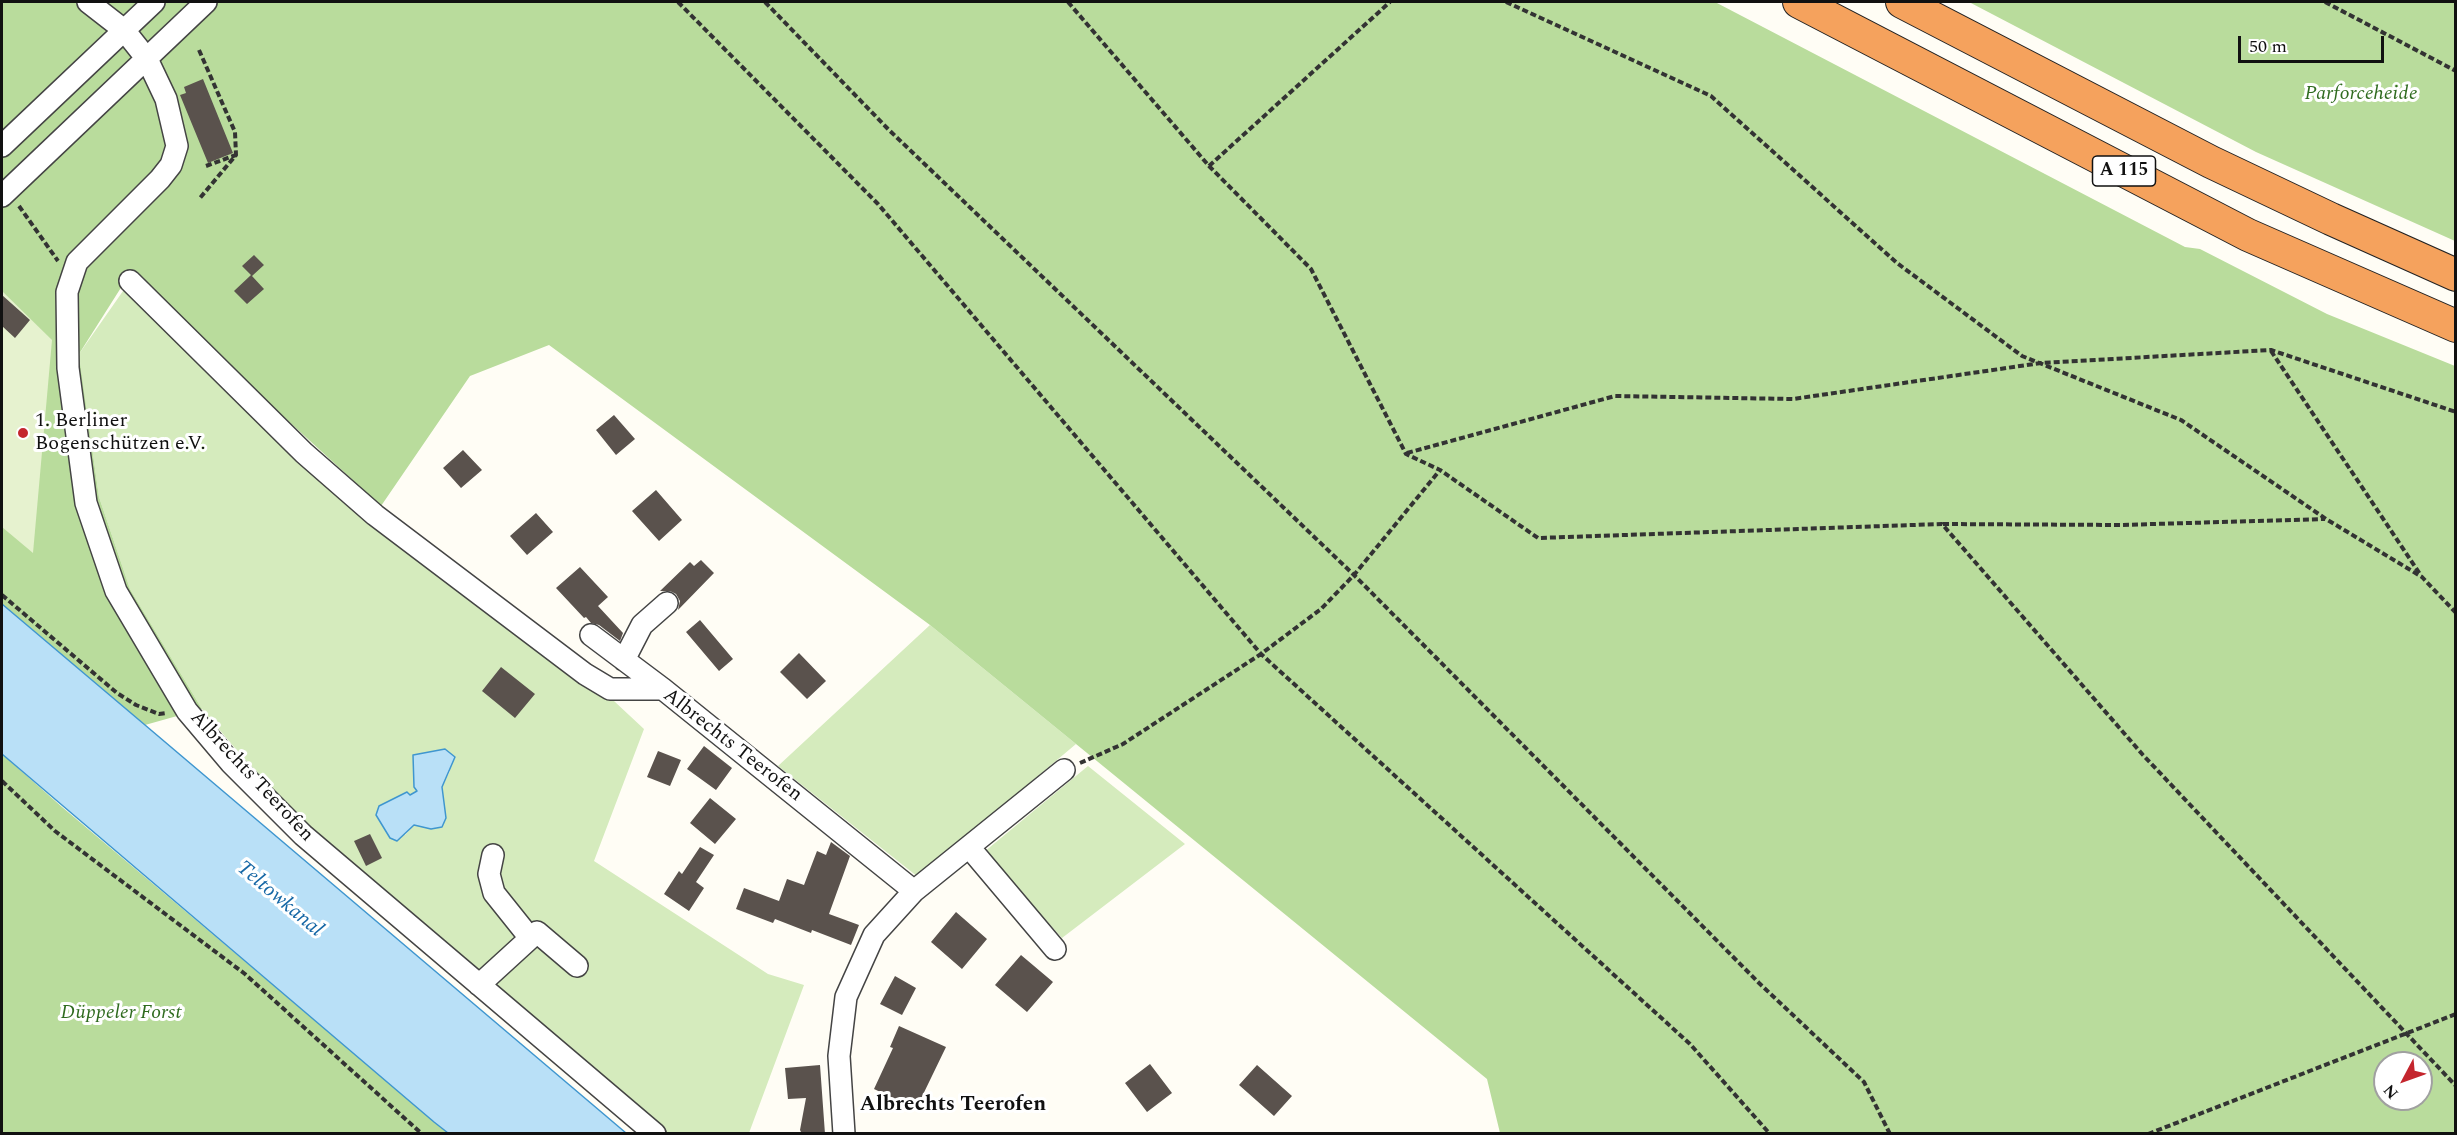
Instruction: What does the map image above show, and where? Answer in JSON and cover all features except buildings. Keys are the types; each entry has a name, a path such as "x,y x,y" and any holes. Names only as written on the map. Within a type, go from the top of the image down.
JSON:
{"highway":[{"name":"A 115","path":"1799,2 2248,235 2456,326"},
{"name":"A 115","path":"1902,2 2211,162 2340,224 2456,275"}],"street":[{"name":"Albrechts Teerofen","path":"88,2 130,24 158,79 173,123 177,146 171,165 76,262 67,292 68,368 86,502 116,591 187,711 231,763 303,835 655,1134"},
{"path":"2,146 154,2"},
{"path":"9,200 206,2"},
{"name":"Albrechts Teerofen","path":"130,281 304,453 404,537 585,674 610,689 663,689 916,884"},
{"path":"624,660 642,625 667,603"},
{"path":"591,635 663,689"},
{"path":"844,1134 839,1056 846,997 874,935 916,884 969,848 1064,770"},
{"path":"969,848 1055,949"},
{"path":"493,855 489,874 494,893 530,938"},
{"path":"479,985 537,932 577,966"}],"path":[{"path":"678,2 878,204 1261,654 1690,1044 1770,1134"},
{"path":"765,2 888,129 1354,574 1759,982 1864,1082 1889,1133"},
{"path":"1068,2 1209,166 1311,269 1406,453 1440,470 1538,538 1942,524 2120,525 2326,519"},
{"path":"1209,166 1390,2"},
{"path":"1506,2 1710,96 1897,263 2022,356 2181,420 2326,519 2422,577"},
{"path":"2325,2 2456,71"},
{"path":"199,50 235,132 236,155 200,198"},
{"path":"206,166 236,155"},
{"path":"9,200 22,207 59,262 74,271"},
{"path":"1406,453 1615,396 1793,399 2041,363 2271,350 2456,412"},
{"path":"2271,350 2422,577 2456,613"},
{"path":"1064,770 1123,744 1261,654 1321,609 1354,574 1440,470"},
{"path":"1942,524 2143,755 2456,1086"},
{"path":"2,595 117,693 159,714 187,711"},
{"path":"2,781 55,831 245,974 422,1134"},
{"path":"2148,1134 2406,1031 2456,1014"}],"green space":[{"path":"2,2 1715,2 2185,247 2200,249 2327,314 2455,366 2455,1133 1500,1133 1487,1079 930,625 549,345 470,376 381,506 129,275 79,354 99,497 130,589 202,709 145,725 2,604"},
{"name":"Parforceheide","path":"1969,2 2455,2 2455,241 2256,152"},
{"path":"130,281 304,453 585,674 644,729 594,861 768,974 804,985 749,1133 667,1133 300,819 271,791 202,709 130,589 99,497 79,354","holes":["414,755 450,771 442,787 446,818 431,829 414,825 405,835 408,792 410,796 417,791"]},
{"name":"1. Berliner Bogenschützen e.V.","path":"2,291 52,340 33,553 2,527"},
{"path":"930,625 1076,744 918,877 778,766"},
{"name":"Düppeler Forst","path":"2,754 62,807 448,1133 2,1133"},
{"path":"1088,766 1185,844 1062,938 984,852"}],"water":[{"name":"Teltowkanal","path":"2,604 626,1133 448,1133 434,1122 2,754"},
{"path":"445,749 455,757 442,787 446,818 442,827 431,829 414,825 397,841 390,838 376,815 379,806 407,792 410,795 417,791 414,787 413,755"}],"place":[{"name":"1. Berliner Bogenschützen e.V.","path":"23,433"}],"district":[{"name":"Albrechts Teerofen","path":"953,1106"}]}
